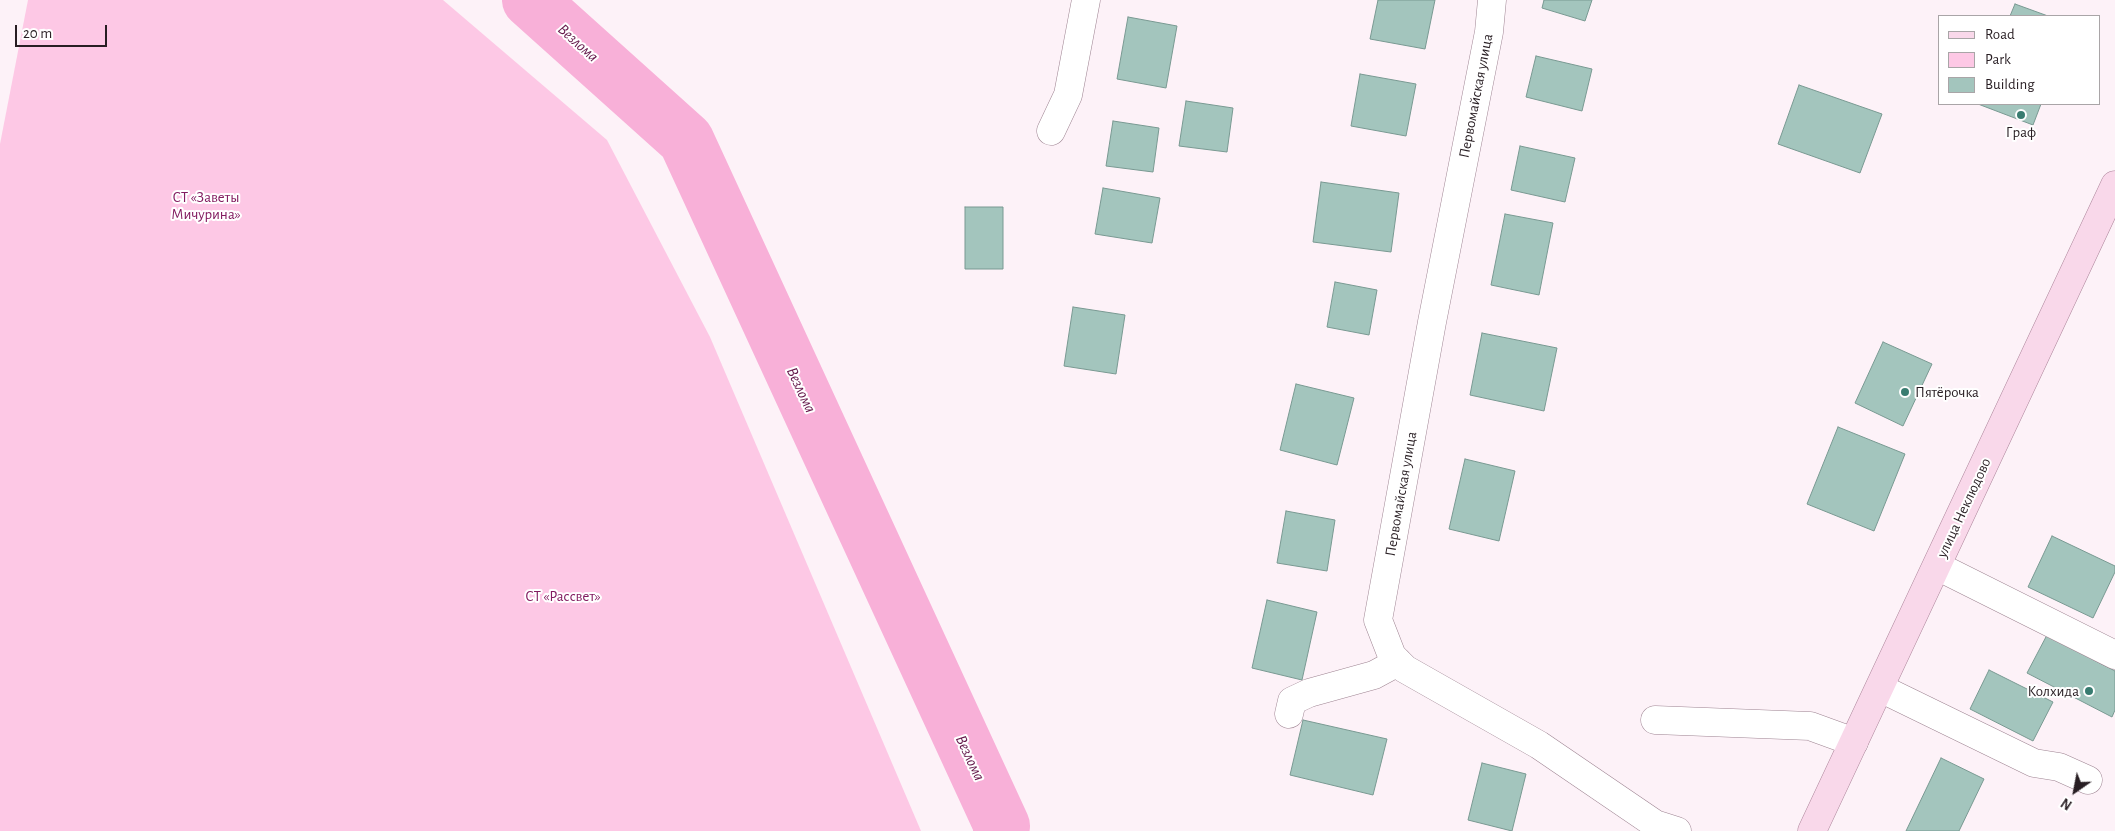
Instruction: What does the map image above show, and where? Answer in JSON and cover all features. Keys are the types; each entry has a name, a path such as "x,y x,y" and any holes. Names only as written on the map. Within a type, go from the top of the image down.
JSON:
{"main road":[{"name":"улица Неклюдово","path":"1812,831 2115,185"}],"street":[{"path":"1052,132 1068,95 1086,0"},
{"name":"Первомайская улица","path":"1492,0 1489,32 1432,322 1378,620 1392,656 1404,669 1539,746 1655,824 1677,831"},
{"path":"1937,566 2115,655"},
{"path":"1289,714 1292,702 1309,693 1374,675 1398,662"},
{"path":"1880,688 2034,763 2059,767 2088,780"},
{"path":"1656,720 1810,726 1854,742"}],"green space":[{"name":"СТ «Рассвет»","path":"28,0 443,0 607,140 710,337 921,831 0,831 0,144"}],"building":[{"path":"1378,0 1435,0 1425,49 1370,39"},
{"path":"1544,0 1592,0 1585,21 1542,8"},
{"path":"2015,4 2045,15 2010,15"},
{"path":"1128,17 1177,26 1166,88 1117,79"},
{"path":"1536,56 1592,69 1582,111 1526,97"},
{"path":"1360,74 1416,84 1406,136 1351,126"},
{"path":"1799,85 1882,114 1860,173 1778,144"},
{"path":"1186,101 1233,108 1227,152 1179,146"},
{"name":"Граф","path":"1981,105 2041,105 2033,125"},
{"path":"1113,121 1159,128 1153,172 1106,166"},
{"path":"1520,146 1575,158 1565,202 1511,190"},
{"path":"1321,182 1399,193 1391,252 1313,242"},
{"path":"1103,188 1160,198 1152,243 1095,234"},
{"path":"965,207 1003,207 1003,269 965,269"},
{"path":"1505,214 1553,223 1539,295 1491,285"},
{"path":"1335,282 1377,290 1369,335 1327,327"},
{"path":"1073,307 1125,315 1116,374 1064,366"},
{"path":"1482,333 1557,348 1544,411 1470,395"},
{"path":"1883,342 1932,364 1903,426 1855,403"},
{"path":"1296,384 1354,398 1337,465 1280,450"},
{"path":"1838,427 1905,454 1874,531 1807,504"},
{"path":"1465,459 1515,471 1499,541 1449,529"},
{"path":"1286,511 1335,520 1327,571 1277,563"},
{"path":"2052,536 2115,566 2115,572 2093,618 2028,587"},
{"path":"1267,600 1317,612 1302,680 1252,668"},
{"name":"Колхида","path":"2047,635 2115,671 2115,710 2112,717 2027,673"},
{"path":"1989,670 2053,702 2033,741 1970,709"},
{"path":"1303,720 1387,739 1373,795 1290,775"},
{"path":"1941,758 1984,779 1959,831 1906,831"},
{"path":"1482,763 1526,774 1512,831 1468,820"}],"waterway":[{"name":"Везлома","path":"530,0 686,140 1002,826 1001,831"}],"place":[{"name":"Граф","path":"2021,115"},
{"name":"Пятёрочка","path":"1905,392"},
{"name":"Колхида","path":"2089,691"}],"park label":[{"name":"СТ «Заветы Мичурина»","path":"206,206"}]}
